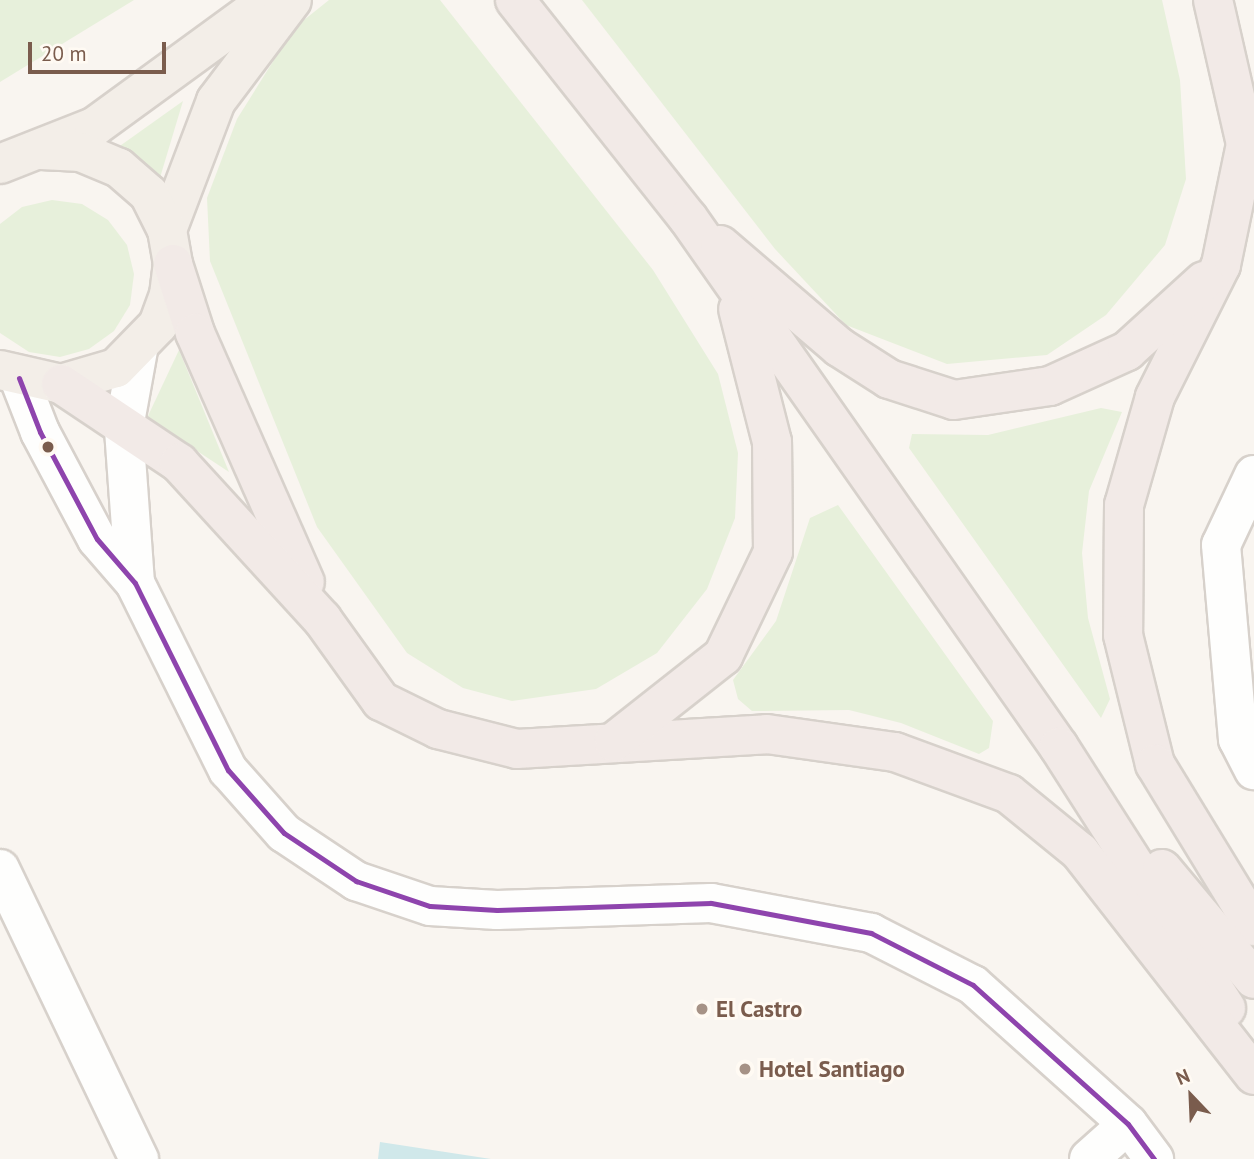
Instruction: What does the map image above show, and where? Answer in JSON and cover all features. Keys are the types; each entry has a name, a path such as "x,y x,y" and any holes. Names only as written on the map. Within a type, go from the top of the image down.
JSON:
{"highway":[{"path":"515,0 688,218 732,286 1059,747 1254,1051"},
{"path":"1213,0 1246,144 1221,265 1155,397 1124,505 1123,635 1155,764 1254,926"},
{"path":"688,218 838,347 889,379 954,400 1050,386 1127,351 1221,265"},
{"path":"170,247 195,333 322,620"},
{"path":"614,742 723,656 773,552 772,442 732,286"},
{"path":"61,384 179,463 322,620 381,701 438,729 517,749 767,734 895,752 1009,794 1080,852 1254,1075"},
{"path":"1059,747 1254,979"}],"main road":[{"path":"0,164 94,127 268,0"},
{"path":"5,372 61,384 116,368 138,350 158,325 170,247 216,101 292,0"},
{"path":"41,150 81,152 119,168 149,194 170,247"}],"street":[{"path":"135,583 124,428 138,350"},
{"path":"5,372 97,539 135,583 228,770 284,833 356,881 430,906 497,910 711,903 871,933 973,985 1128,1124 1154,1159"},
{"path":"1254,475 1221,545 1238,739 1254,770"},
{"path":"0,869 139,1159"},
{"path":"1089,1159 1128,1124"}],"green space":[{"path":"0,0 134,0 0,82"},
{"path":"329,0 440,0 653,270 718,374 738,453 735,518 707,589 657,653 596,689 512,701 463,688 407,653 317,527 210,261 207,198 237,119 294,28"},
{"path":"582,0 1162,0 1180,80 1186,179 1165,245 1106,315 1047,355 947,364 846,325 775,249"},
{"path":"183,101 159,181 117,148"},
{"path":"52,200 82,204 108,220 127,245 134,274 130,305 114,331 89,349 60,357 29,352 0,333 0,224 22,207"},
{"path":"179,350 229,472 147,418"},
{"path":"1101,408 1122,412 1089,491 1082,553 1088,618 1110,699 1101,718 909,448 912,434 988,435"},
{"path":"838,505 993,721 989,748 979,754 901,723 849,710 752,711 738,699 733,680 776,621 810,518"}],"water":[{"path":"380,1142 491,1159 378,1159"}],"transit line":[{"path":"19,378 40,432 97,539 135,583 228,770 284,833 356,881 430,906 497,910 711,903 871,933 973,985 1128,1124 1154,1159"}],"place":[{"name":"El Castro","path":"702,1009"},
{"name":"Hotel Santiago","path":"745,1069"}]}
